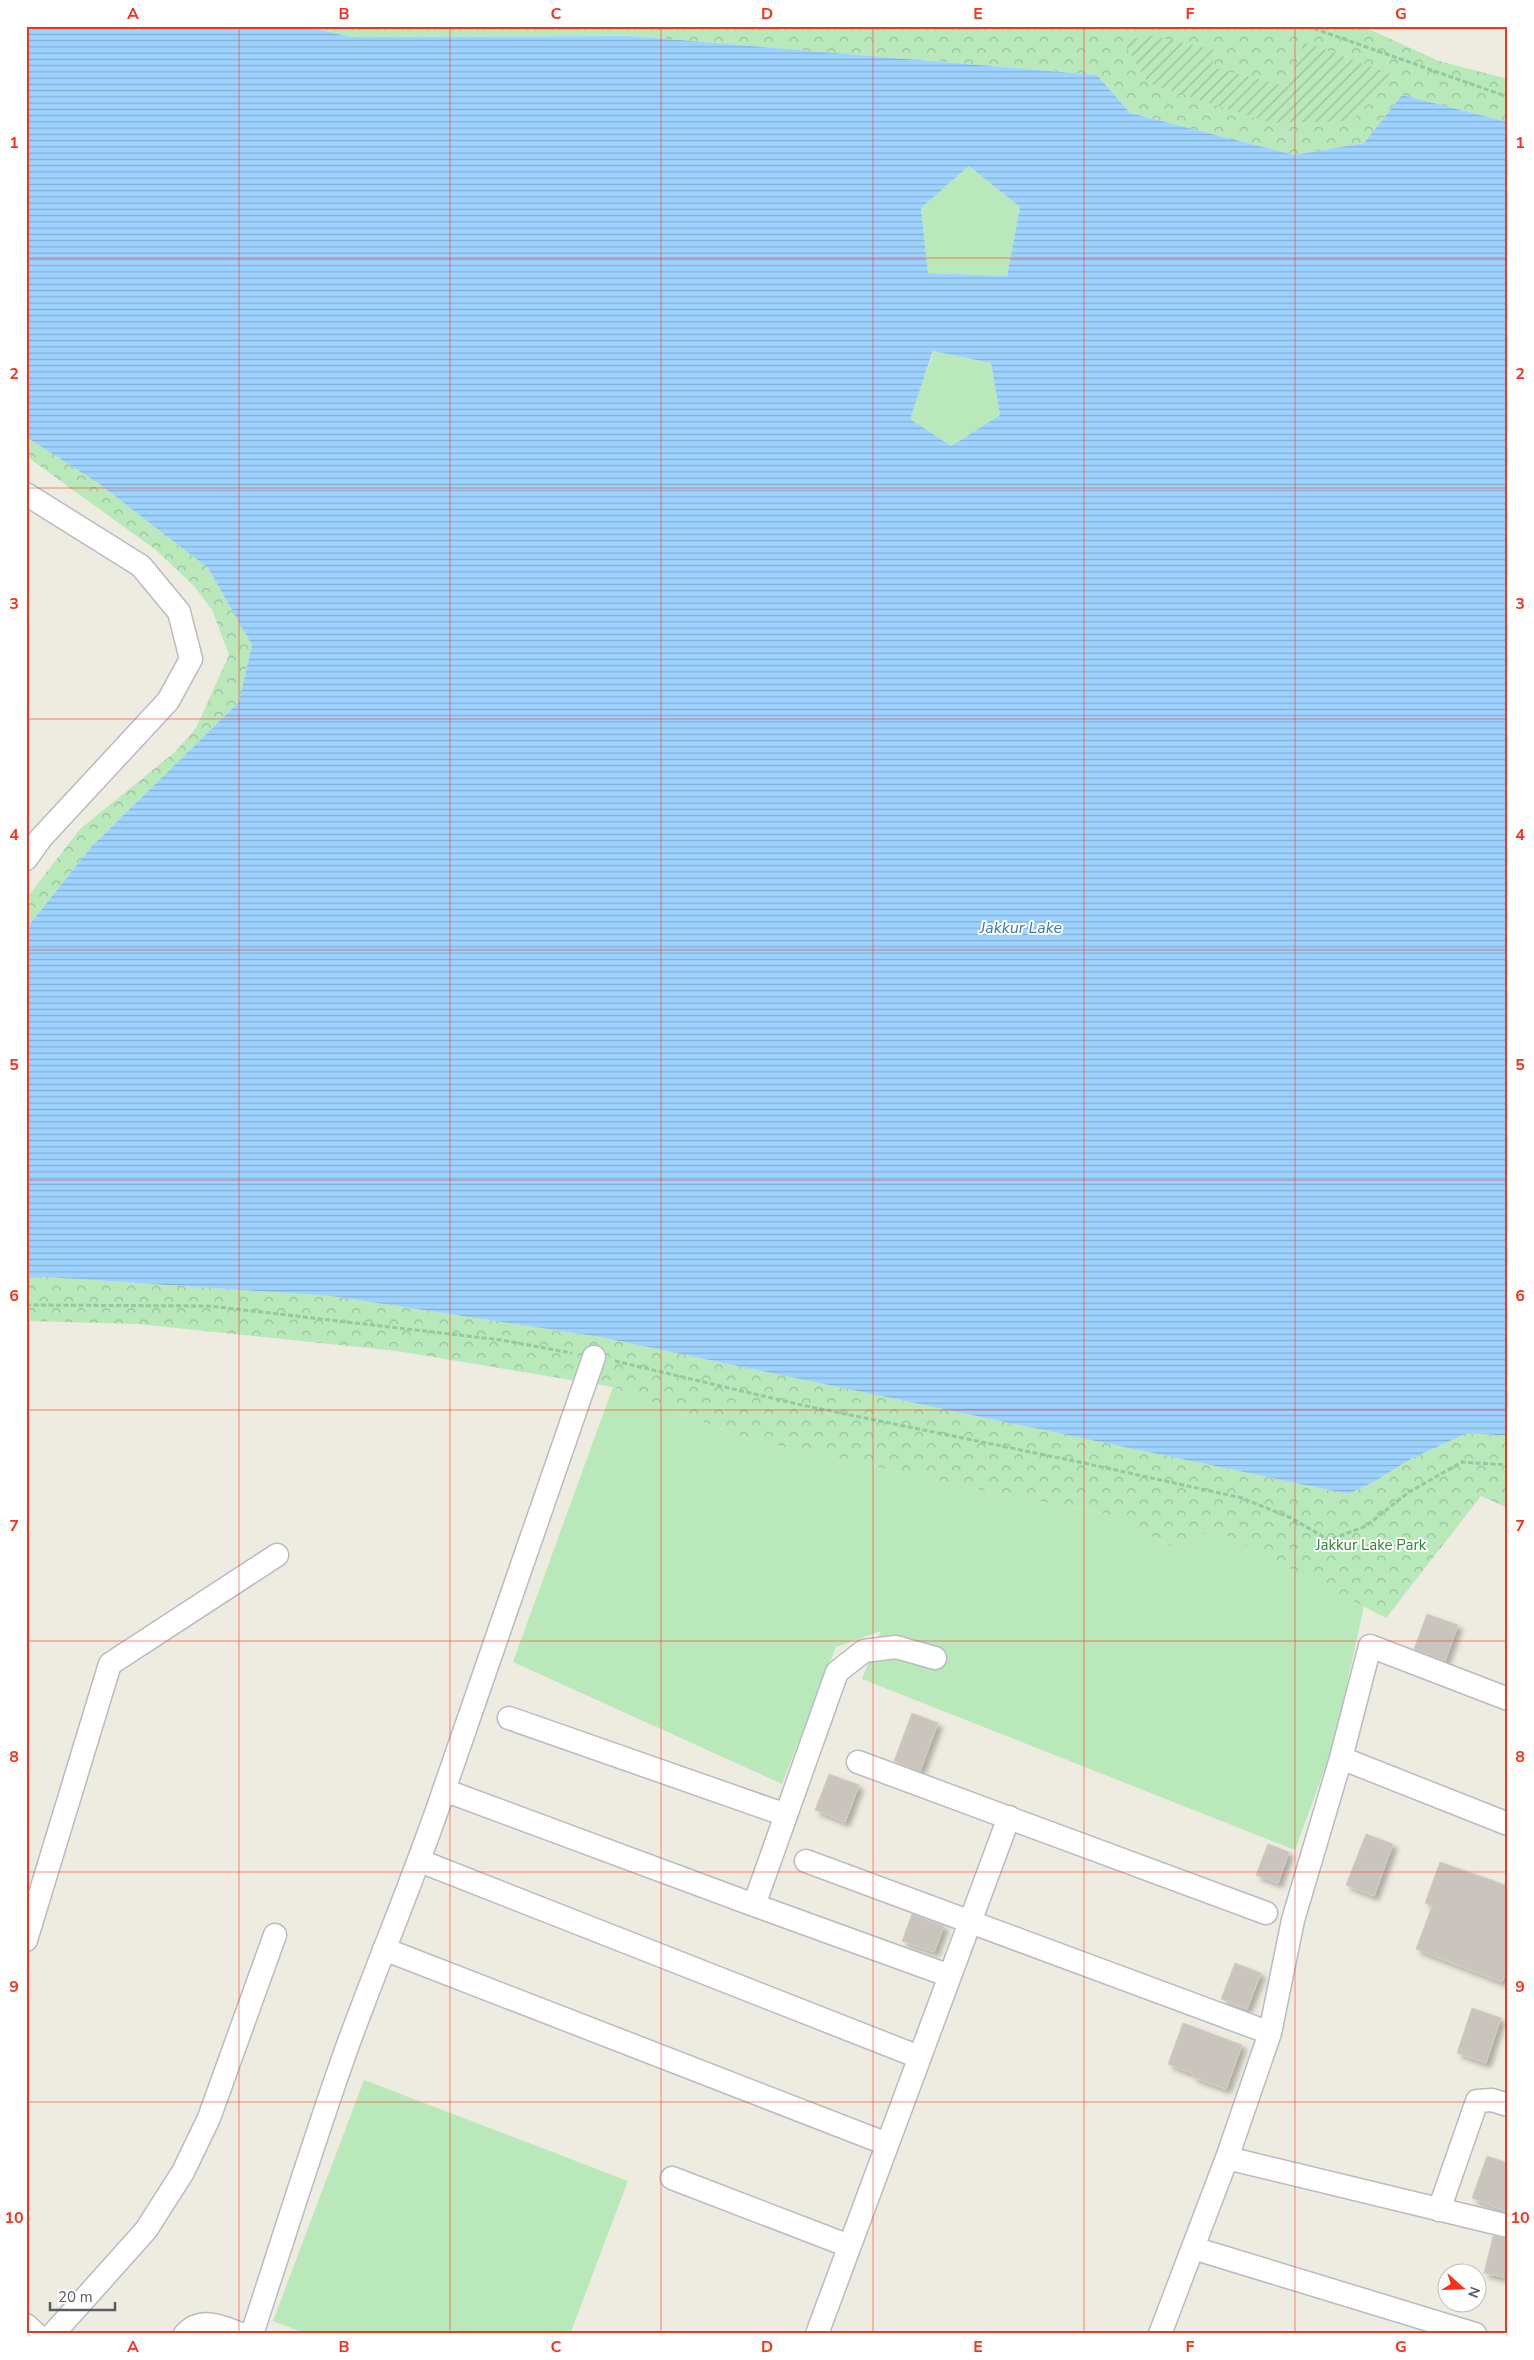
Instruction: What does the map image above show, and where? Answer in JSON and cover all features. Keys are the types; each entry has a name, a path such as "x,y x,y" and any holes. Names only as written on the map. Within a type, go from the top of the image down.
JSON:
{"street":[{"path":"26,494 141,566 179,612 191,659 168,701 41,838 26,858"},
{"path":"252,2334 345,2053 384,1949 420,1861 594,1357"},
{"path":"26,1940 110,1664 277,1555"},
{"path":"1160,2334 1228,2158 1270,2033 1293,1920 1342,1758 1370,1646 1508,1699"},
{"path":"754,1906 837,1672 864,1651 896,1647 935,1658"},
{"path":"509,1718 786,1815"},
{"path":"1342,1758 1508,1824"},
{"path":"858,1762 1266,1913"},
{"path":"444,1790 754,1906 950,1976"},
{"path":"817,2334 1009,1818"},
{"path":"806,1860 1270,2033"},
{"path":"420,1861 919,2057"},
{"path":"53,2334 146,2230 183,2172 209,2118 275,1935"},
{"path":"384,1949 887,2144"},
{"path":"1440,2210 1478,2101 1492,2100 1508,2105"},
{"path":"1228,2158 1508,2226"},
{"path":"672,2178 849,2246"},
{"path":"1193,2248 1475,2334"},
{"path":"185,2334 192,2326 204,2322 241,2334"},
{"path":"26,2324 36,2334"}],"path":[{"path":"1307,26 1508,97"},
{"path":"26,1305 210,1306 501,1340 594,1357 827,1410 1242,1498 1290,1518 1329,1540 1366,1526 1409,1492 1462,1462 1508,1465"}],"green space":[{"path":"304,26 1362,26 1439,61 1508,79 1508,122 1402,95 1364,143 1294,155 1130,113 1097,75 632,36 351,37"},
{"path":"1148,35 1215,50 1212,67 1288,87 1304,42 1396,76 1351,121 1271,123 1148,83 1123,42"},
{"path":"969,166 1020,207 1007,276 928,273 921,208"},
{"path":"934,351 991,363 1000,415 951,446 909,419"},
{"path":"26,437 98,483 208,568 252,645 239,702 92,846 26,929 26,899 80,829 175,752 196,728 229,655 212,610 194,586 156,550 26,456"},
{"name":"Jakkur Lake Park","path":"47,1277 331,1296 600,1337 1348,1494 1374,1482 1407,1461 1467,1433 1508,1436 1508,1508 1481,1496 1386,1618 1216,1530 1171,1546 1109,1514 1000,1494 745,1438 613,1387 397,1351 138,1324 26,1321 26,1278"},
{"path":"613,1387 745,1438 1000,1494 1109,1514 1171,1546 1216,1530 1364,1606 1334,1744 1295,1850 862,1679 881,1631 836,1647 782,1784 513,1662"},
{"path":"364,2080 628,2181 570,2334 307,2334 273,2321"}],"water":[{"name":"Jakkur Lake","path":"26,26 304,26 351,37 632,36 1097,75 1130,113 1294,155 1364,143 1402,95 1508,122 1508,1436 1467,1433 1407,1461 1374,1482 1348,1494 600,1337 331,1296 47,1277 26,1278 26,929 92,846 239,702 252,645 208,568 98,483 26,437","holes":["969,166 1020,207 1007,276 928,273 921,208","933,351 991,363 1000,415 951,446 910,419"]}],"building":[{"path":"1427,1614 1458,1625 1445,1661 1414,1649"},
{"path":"912,1713 938,1723 920,1771 894,1761"},
{"path":"829,1774 859,1785 845,1822 815,1810"},
{"path":"1366,1834 1393,1844 1374,1896 1346,1885"},
{"path":"1268,1844 1289,1852 1278,1883 1256,1875"},
{"path":"1440,1862 1508,1886 1508,1966 1502,1982 1416,1949 1432,1906 1425,1903"},
{"path":"912,1914 944,1926 934,1952 902,1941"},
{"path":"1235,1963 1261,1973 1247,2009 1221,1999"},
{"path":"1472,2008 1501,2018 1486,2063 1457,2053"},
{"path":"1183,2023 1242,2045 1226,2089 1193,2077 1194,2074 1168,2064"},
{"path":"1487,2156 1508,2163 1508,2212 1472,2198"},
{"path":"1493,2236 1508,2239 1508,2278 1486,2273 1486,2265"}]}
